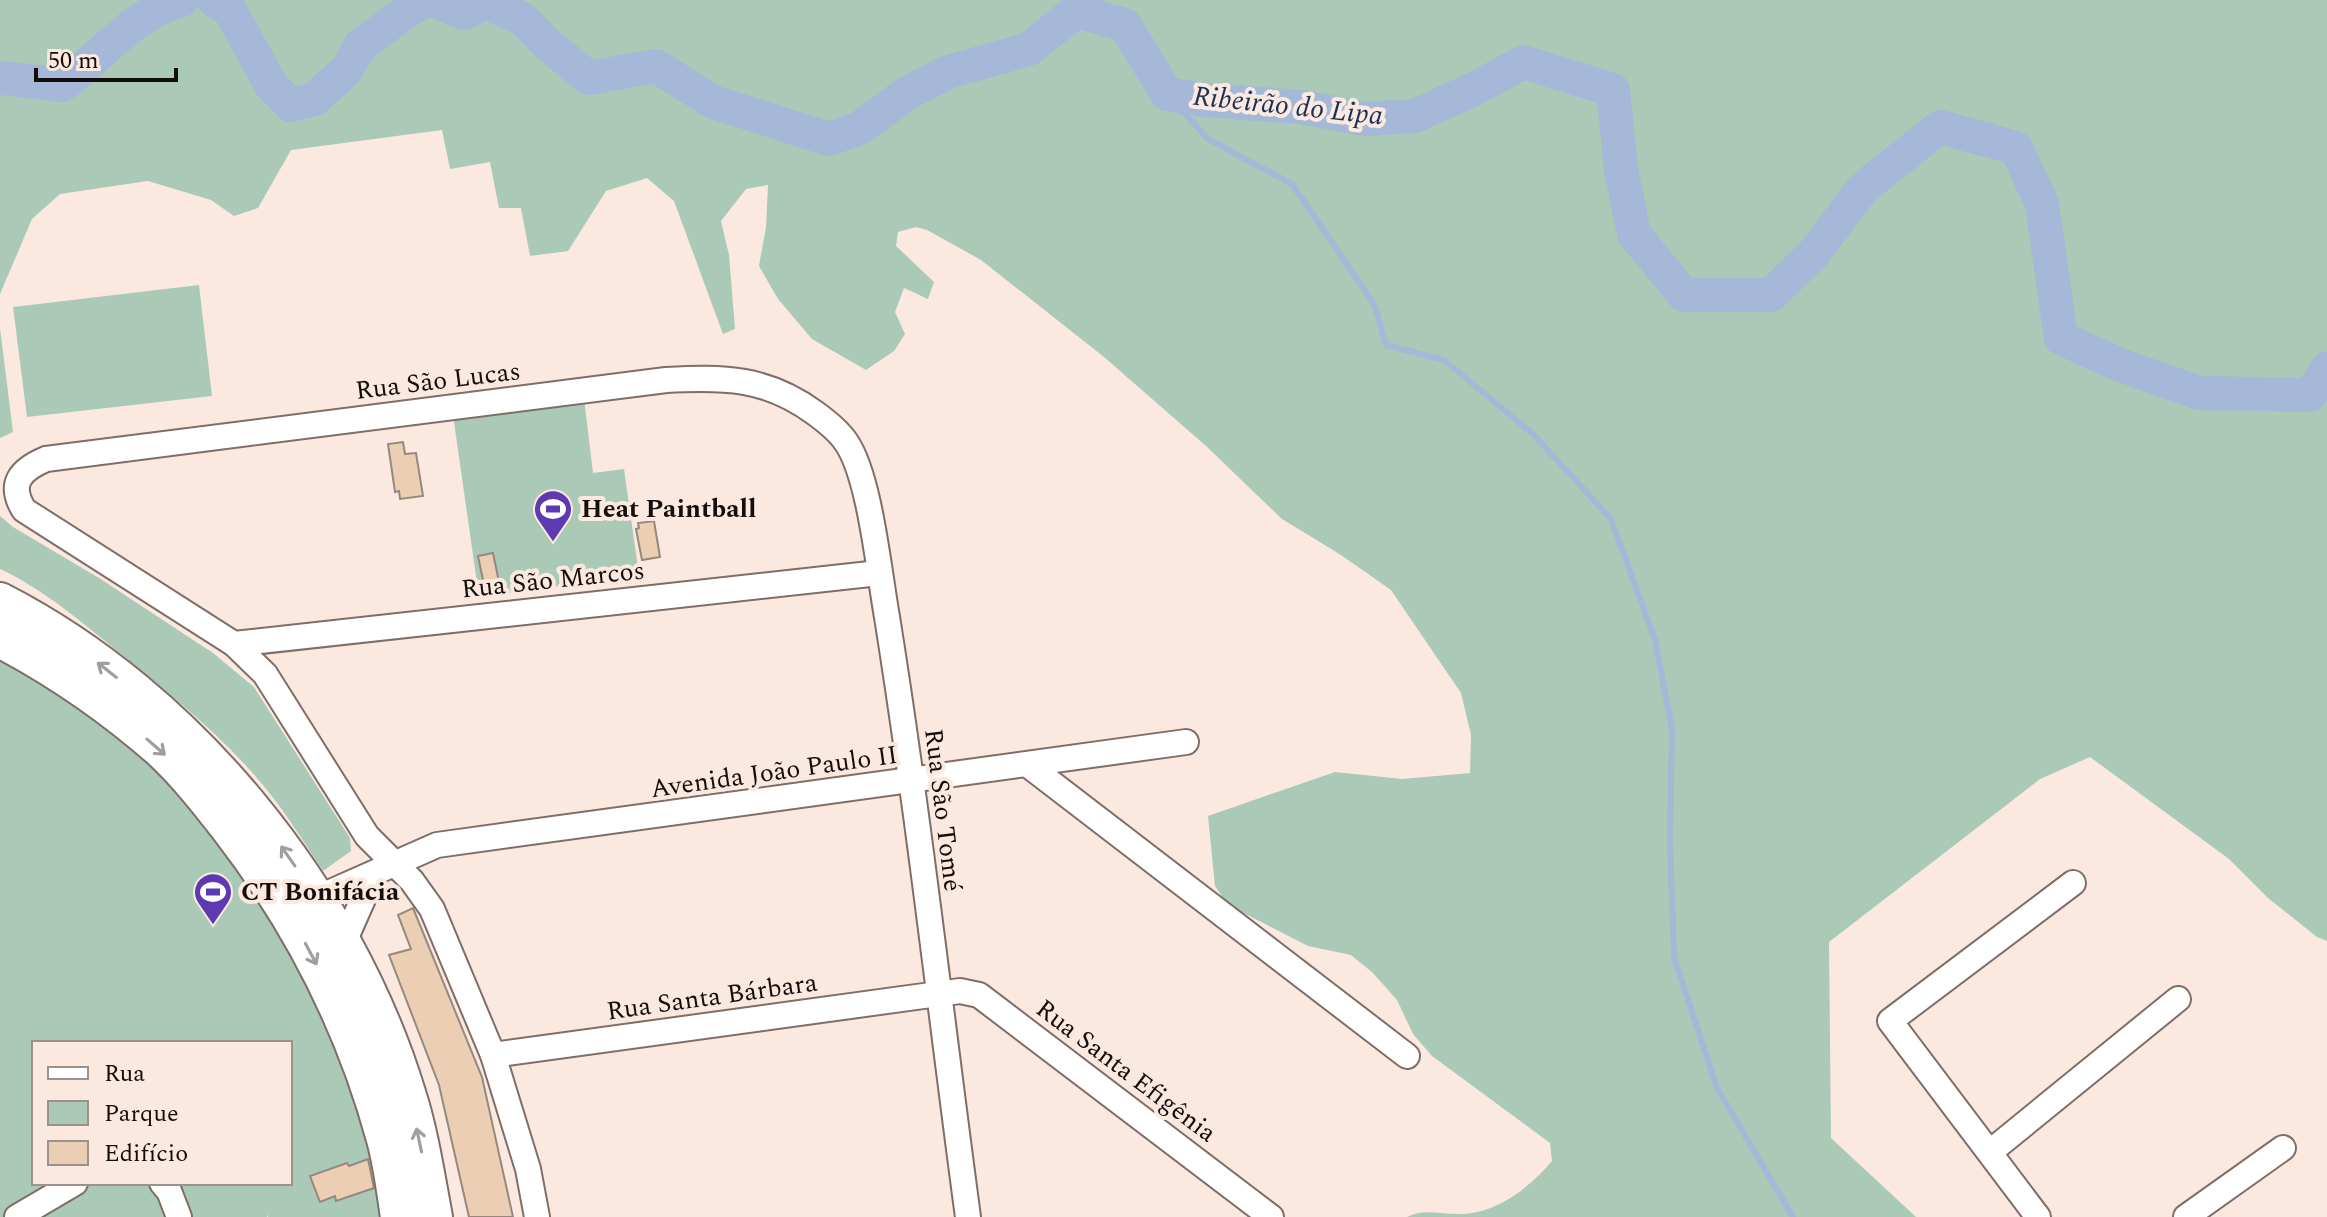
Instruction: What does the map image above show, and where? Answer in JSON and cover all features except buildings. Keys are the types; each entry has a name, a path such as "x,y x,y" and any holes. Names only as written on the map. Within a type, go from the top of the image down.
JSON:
{"highway":[{"path":"0,601 82,650 135,692 183,735 275,837 344,942 391,1046 420,1140 434,1217"},
{"path":"0,639 63,676 113,711 161,751 204,796 277,895 335,1000 358,1055 386,1141 399,1217"}],"street":[{"name":"Rua São Lucas","path":"234,644 24,510 16,491 18,481 33,465 46,459 666,380 704,378 759,383 794,397 828,422"},
{"name":"Rua São Tomé","path":"828,422 846,442 859,468 879,573 913,782 968,1217"},
{"name":"Rua São Marcos","path":"234,644 879,573"},
{"path":"234,644 251,657 265,674 385,868 412,881 432,909 493,1055 528,1169 537,1217"},
{"name":"Avenida João Paulo II","path":"317,898 437,845 913,782 1186,742"},
{"path":"1028,765 1407,1056"},
{"path":"344,942 385,868"},
{"path":"2038,1217 1890,1021 2073,883"},
{"name":"Rua Santa Efigênia","path":"938,994 960,991 979,995 1271,1217"},
{"name":"Rua Santa Bárbara","path":"493,1055 938,994"},
{"path":"1990,1152 2178,999"},
{"path":"2186,1217 2283,1148"},
{"path":"17,1217 72,1185"},
{"path":"164,1185 179,1217"}],"green space":[{"path":"0,0 2327,0 2327,941 2317,937 2268,898 2229,859 2090,757 2040,779 1829,942 1831,1138 1916,1217 1407,1217 1427,1212 1475,1212 1501,1203 1534,1180 1552,1161 1550,1143 1432,1056 1413,1034 1397,1000 1373,973 1351,955 1308,946 1228,905 1215,886 1208,816 1335,772 1402,779 1470,773 1471,735 1461,693 1391,590 1282,519 1206,446 1104,357 981,260 927,230 916,227 898,232 896,246 934,282 928,299 904,288 895,312 905,334 894,351 866,370 812,339 778,299 759,266 766,227 768,185 746,189 721,221 729,255 735,329 723,334 674,201 647,178 606,191 568,251 530,256 521,208 499,208 490,162 450,169 442,130 291,150 258,208 234,216 211,200 148,181 60,194 32,219 0,294"},
{"path":"199,285 212,396 27,417 13,307"},
{"path":"0,328 13,432 0,438"},
{"path":"584,398 593,473 624,469 639,575 479,597 453,415"},
{"path":"0,516 213,653 254,687 350,838 351,851 323,871 267,790 216,735 77,618 0,569"},
{"path":"0,652 155,761 220,833 333,1013 392,1217 268,1217 267,1214 267,1217 0,1217"}],"waterway":[{"name":"Ribeirão do Lipa","path":"0,78 62,85 133,25 164,6 182,0"},
{"name":"Ribeirão do Lipa","path":"214,0 230,10 271,85 291,105 315,99 347,69 360,46 426,0"},
{"name":"Ribeirão do Lipa","path":"432,0 464,13 485,2 523,19 546,43 589,78 656,66 713,102 829,139 860,128 907,93 948,72 1029,49 1076,11 1125,25 1167,94 1204,100 1302,107 1364,119 1415,116 1523,62 1613,90 1621,169 1634,234 1684,295 1771,295 1815,252 1863,188 1940,127 2016,148 2042,204 2061,338 2120,365 2199,393 2310,395 2327,369"},
{"path":"1167,94 1208,139 1292,184 1374,304 1386,345 1444,360 1533,434 1611,519 1655,640 1672,728 1670,842 1674,957 1717,1088 1793,1217"}],"place":[{"name":"Heat Paintball","path":"553,543"},
{"name":"CT Bonifácia","path":"213,926"}]}
